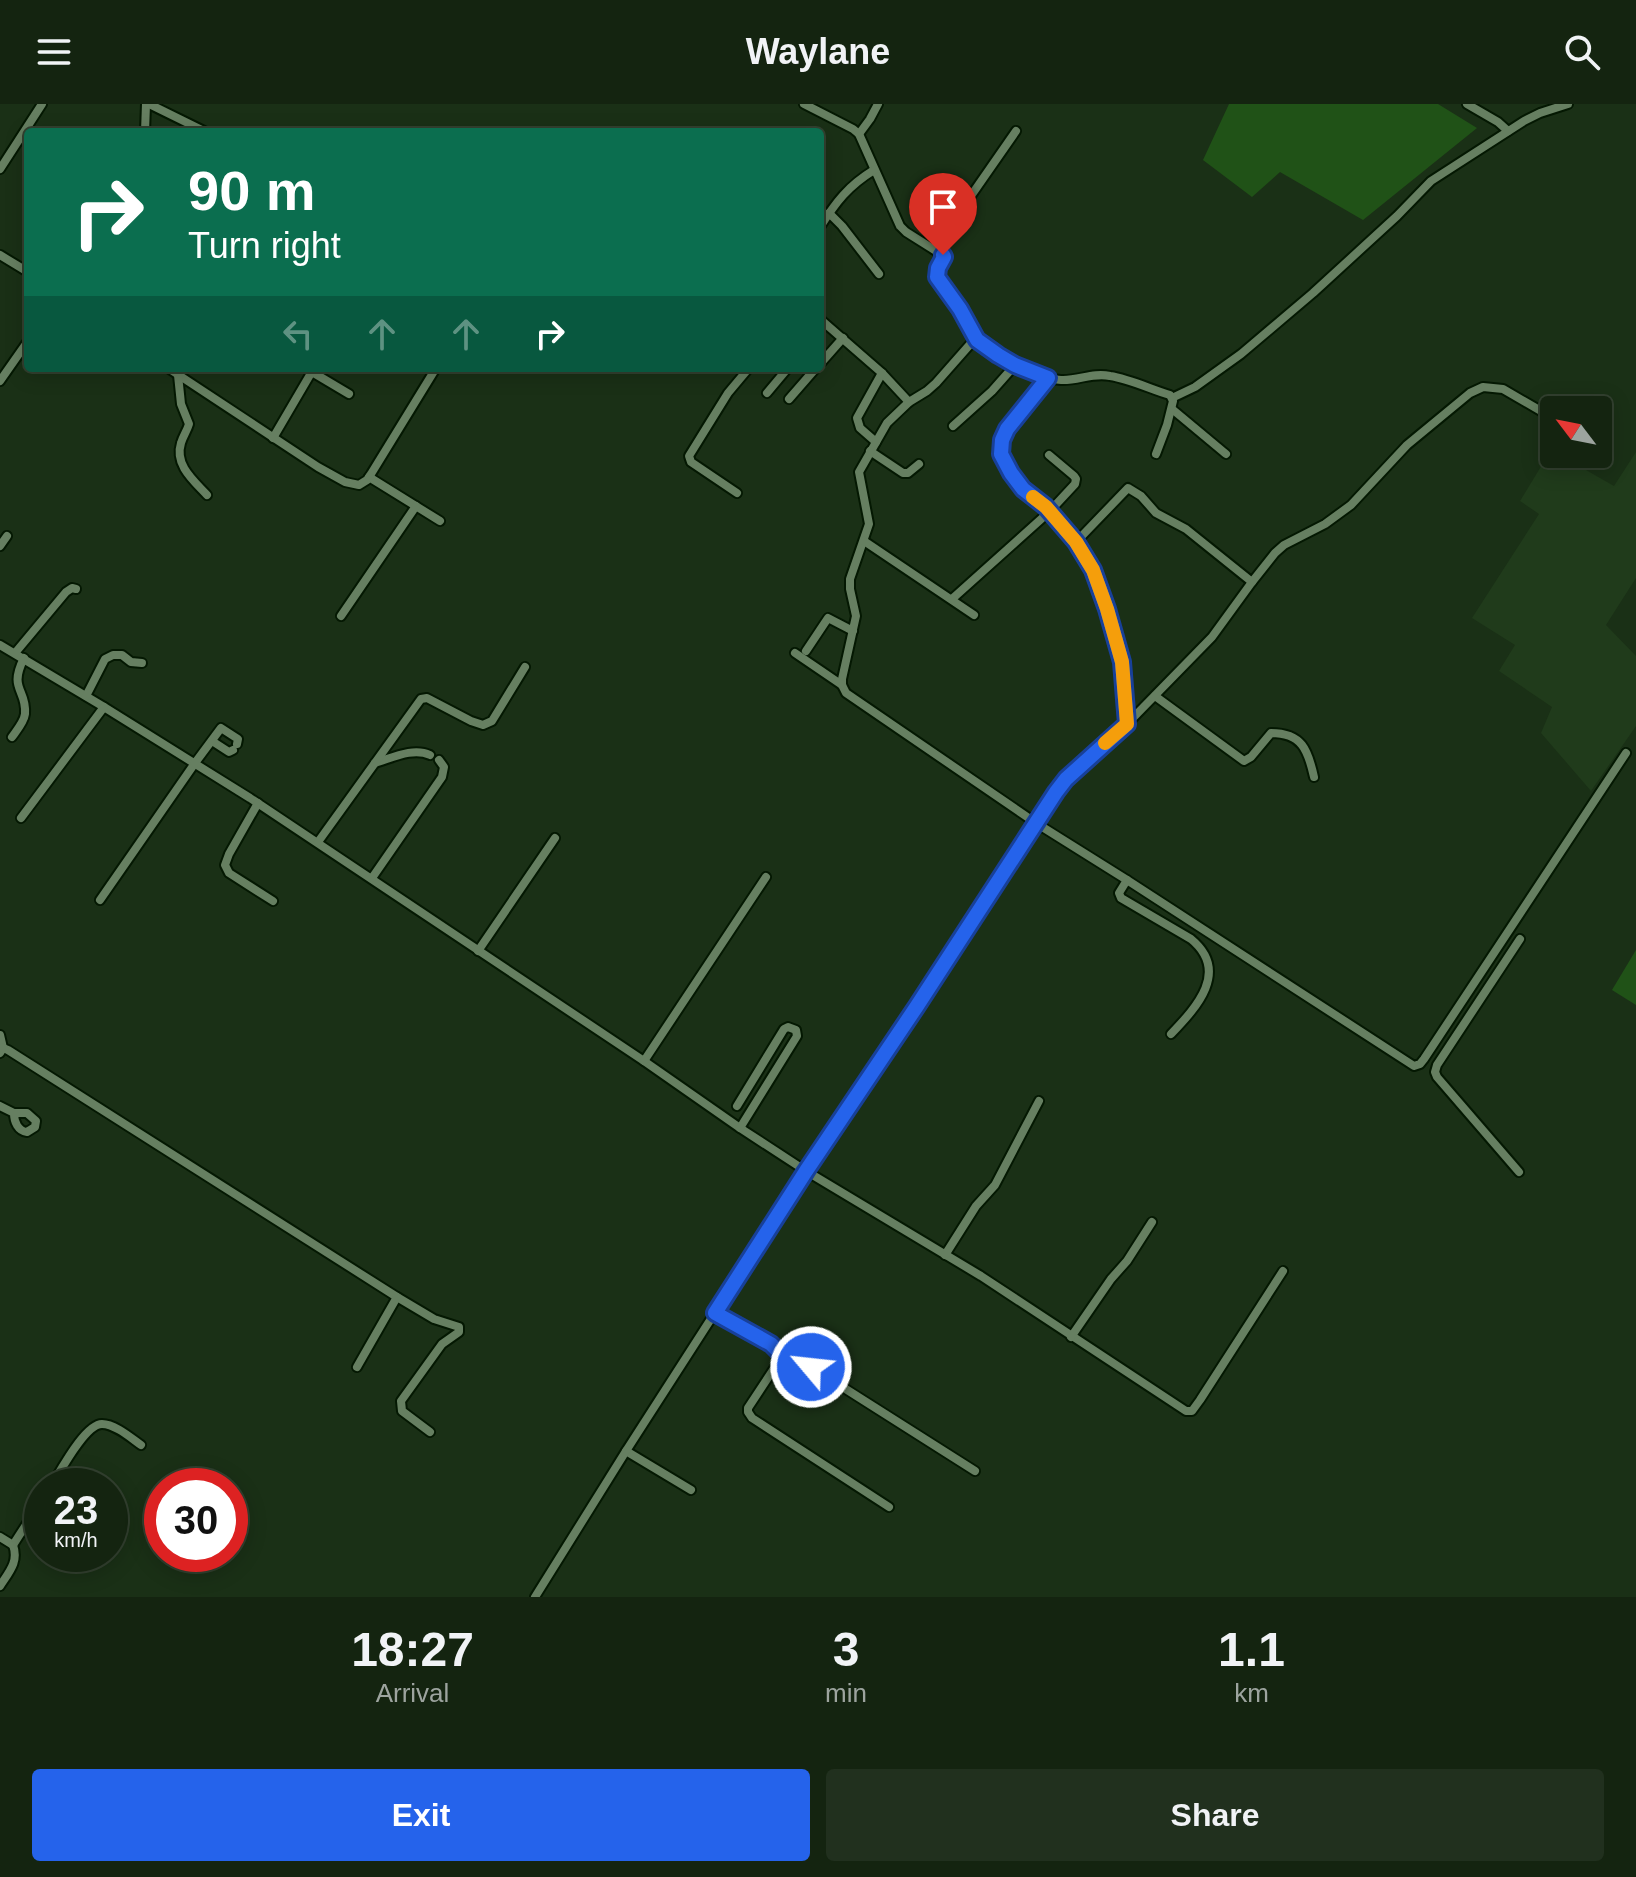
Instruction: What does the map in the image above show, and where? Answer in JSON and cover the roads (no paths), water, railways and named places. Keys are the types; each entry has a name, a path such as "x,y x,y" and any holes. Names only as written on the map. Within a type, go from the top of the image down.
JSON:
{"street":[{"path":"26,128 42,104"},
{"path":"145,128 148,104 198,128"},
{"path":"804,104 859,134 900,226 944,256 937,271 938,281 960,309 977,340 1015,365 1048,378 1064,380 1098,374 1112,376 1172,398 1195,387 1241,354 1313,293 1431,181 1540,113 1568,104"},
{"path":"859,134 878,104"},
{"path":"1467,104 1508,131"},
{"path":"934,249 1016,131"},
{"path":"0,169 24,132"},
{"path":"824,221 839,198 874,170"},
{"path":"829,213 879,274"},
{"path":"0,255 24,270"},
{"path":"824,324 882,373 909,402"},
{"path":"824,359 843,338"},
{"path":"977,340 931,388 909,402 887,423 858,473 869,520 850,579 850,593 856,612 842,673 846,693 1036,823 1410,1065 1417,1066 1424,1059 1626,753"},
{"path":"0,381 24,347"},
{"path":"953,426 992,391 1015,365"},
{"path":"174,372 345,482 359,485 369,477 434,372"},
{"path":"273,438 312,372"},
{"path":"316,372 349,394"},
{"path":"737,493 691,462 689,456 728,393 746,372"},
{"path":"767,393 785,372"},
{"path":"789,399 813,372"},
{"path":"882,373 857,418 860,428 873,446 903,473 908,473 919,464"},
{"path":"178,375 181,404 189,422 180,446 180,461 207,495"},
{"path":"1048,378 1007,429 1002,437 1001,451 1023,489 1038,500 1076,542 1093,570 1123,669 1127,724"},
{"path":"535,1597 806,1171 1066,779 1127,724 1212,637 1284,545 1342,513 1407,445 1479,388 1503,389 1540,410"},
{"path":"1156,454 1172,409 1172,398"},
{"path":"1172,409 1226,454"},
{"path":"952,599 1049,512 1076,482 1074,476 1049,455"},
{"path":"369,477 440,521"},
{"path":"1076,542 1128,488 1141,496 1156,513 1186,529 1252,582"},
{"path":"341,616 416,506"},
{"path":"0,546 7,536"},
{"path":"864,541 974,615"},
{"path":"12,737 25,714 17,678 19,656 66,592 76,589"},
{"path":"806,651 828,618 853,631"},
{"path":"0,645 258,803 740,1128 1189,1412 1200,1400 1283,1271"},
{"path":"795,653 842,685"},
{"path":"86,696 109,656 122,655 131,662 142,663"},
{"path":"318,842 421,699 427,698 483,725 492,721 525,667"},
{"path":"1155,696 1244,761 1271,733 1292,737 1304,745 1314,777"},
{"path":"21,818 104,707"},
{"path":"100,900 195,763 222,728 238,739 229,752 212,741"},
{"path":"374,763 415,751 430,755"},
{"path":"372,878 442,777 444,767 439,760"},
{"path":"258,803 225,865 229,873 273,901"},
{"path":"478,951 555,838"},
{"path":"644,1061 766,877"},
{"path":"1127,880 1119,893 1121,898 1191,939 1200,946 1208,961 1210,973 1204,990 1189,1015 1171,1034"},
{"path":"1519,1172 1435,1072 1520,939"},
{"path":"737,1106 784,1029 796,1030 797,1036 740,1128"},
{"path":"0,1035 2,1051 8,1050 397,1297 434,1319 456,1325 459,1328 457,1334 442,1344 401,1401 402,1411 430,1432"},
{"path":"945,1255 976,1206 995,1185 1039,1101"},
{"path":"0,1106 14,1113"},
{"path":"1071,1337 1152,1222"},
{"path":"357,1367 397,1297"},
{"path":"715,1313 771,1344 779,1352 811,1367 975,1471"},
{"path":"779,1352 777,1364 748,1408 749,1415 889,1507"},
{"path":"63,1468 84,1436 99,1424 112,1427 141,1445"},
{"path":"626,1451 691,1490"},
{"path":"13,1545 24,1528"},
{"path":"0,1537 13,1545 16,1554 0,1586"}]}
